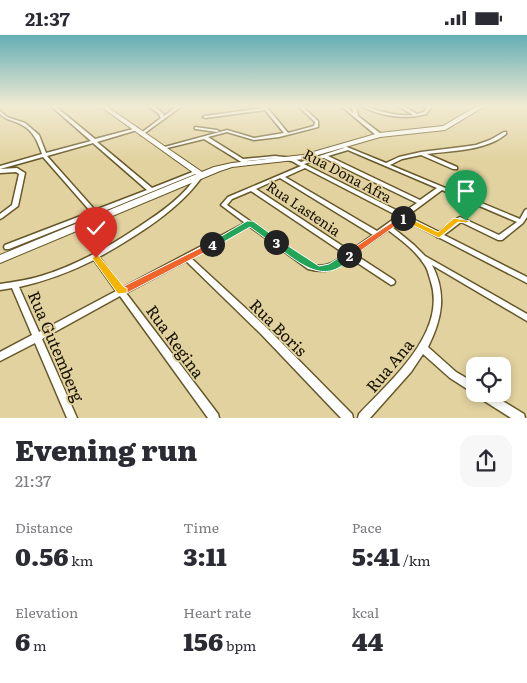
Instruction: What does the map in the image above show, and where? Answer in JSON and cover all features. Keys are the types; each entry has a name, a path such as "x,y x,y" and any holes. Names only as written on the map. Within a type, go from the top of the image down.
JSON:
{"main road":[{"path":"0,259 60,231 199,173 245,161 291,159 345,148 378,135 445,128 452,124"}],"street":[{"path":"24,124 37,136 45,156 95,213"},
{"path":"73,124 151,190"},
{"path":"128,124 199,173"},
{"path":"142,134 157,124"},
{"path":"279,124 287,134"},
{"path":"196,128 232,131 254,139 287,134 317,126 317,124"},
{"path":"365,124 378,135"},
{"path":"0,169 136,129"},
{"path":"163,148 223,131"},
{"path":"386,165 401,158 421,153 492,143 505,133"},
{"path":"204,137 245,161"},
{"path":"440,189 390,227 327,269 311,267 226,208 224,203 230,198 301,165 345,148 521,222"},
{"path":"421,153 455,168"},
{"path":"324,156 421,203"},
{"name":"Rua Dona Afra","path":"291,159 527,280"},
{"path":"0,169 17,170 22,173 15,206 0,217"},
{"path":"7,247 60,231 95,213 199,173"},
{"path":"0,287 58,275 96,258 188,194 199,173"},
{"path":"280,176 378,235"},
{"name":"Rua Lastenia","path":"252,189 391,282"},
{"path":"439,235 456,220 466,221 499,239 521,222 527,211"},
{"path":"0,357 122,291 187,259 250,223"},
{"name":"Rua Ana","path":"363,418 424,349 436,321 438,306 430,267 420,254 390,227"},
{"path":"420,254 527,318"},
{"name":"Rua Regina","path":"96,258 214,418"},
{"name":"Rua Boris","path":"187,259 264,331 348,418"},
{"name":"Rua Gutemberg","path":"15,285 72,418"},
{"path":"424,349 453,375 466,383"},
{"path":"495,402 520,418"}],"route":[{"path":"96,258 122,291 187,259 250,223 311,267 327,269 402,217 439,235 456,220 466,221"}]}
